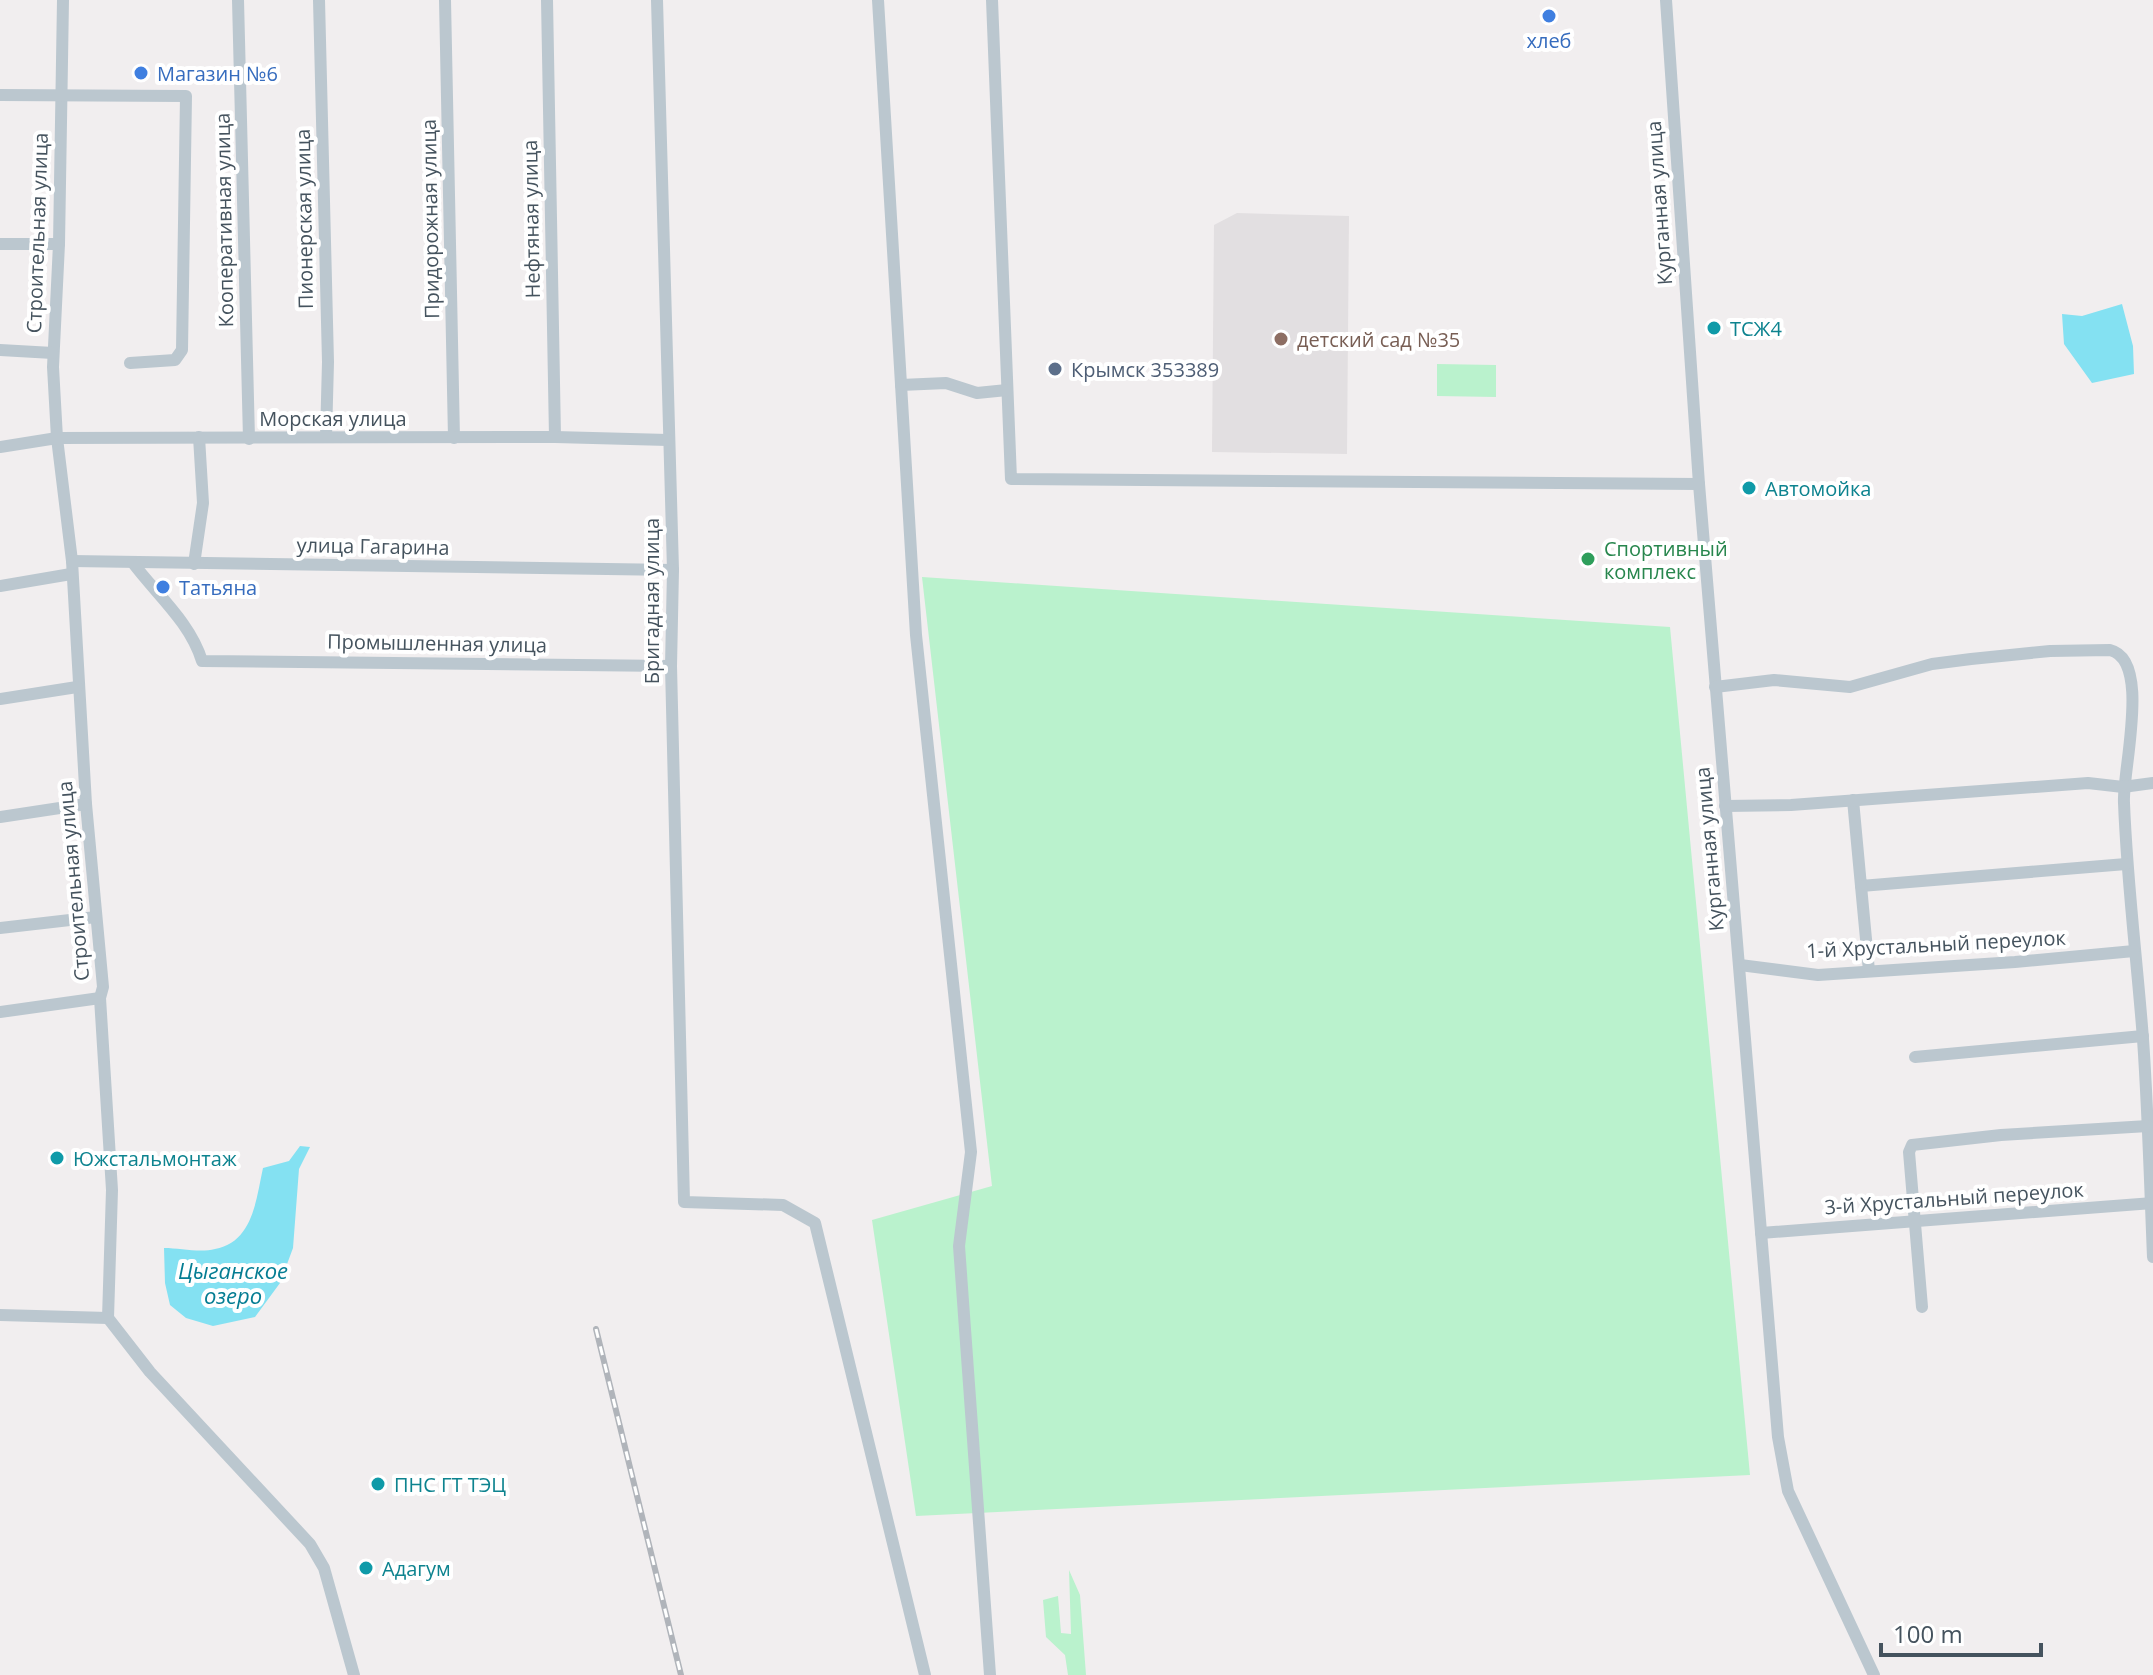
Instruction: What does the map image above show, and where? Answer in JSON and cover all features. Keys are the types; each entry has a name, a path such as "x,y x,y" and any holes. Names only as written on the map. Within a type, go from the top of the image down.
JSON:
{"street":[{"name":"Строительная улица","path":"63,0 59,244 53,353 57,438 72,568 77,687 103,987 100,998 112,1190 108,1318"},
{"name":"Кооперативная улица","path":"238,0 249,439"},
{"name":"Пионерская улица","path":"319,0 328,362 326,437"},
{"name":"Придорожная улица","path":"445,0 454,438"},
{"name":"Нефтяная улица","path":"547,0 555,437"},
{"name":"Бригадная улица","path":"657,0 673,570 671,666 684,1202 783,1205 815,1223 925,1675"},
{"path":"878,0 916,635 971,1152 959,1246 990,1675"},
{"path":"992,0 1011,479 1699,484"},
{"name":"Курганная улица","path":"1666,0 1699,484 1778,1437 1788,1491 1874,1675"},
{"path":"0,95 186,96 182,350 175,360 130,363"},
{"path":"0,244 59,244"},
{"path":"0,350 53,353"},
{"path":"901,385 946,383 977,393 1007,390"},
{"path":"194,564 203,503 199,437"},
{"name":"Морская улица","path":"0,447 57,438 555,437 668,440"},
{"name":"улица Гагарина","path":"0,586 72,568 133,563 673,570"},
{"name":"Промышленная улица","path":"133,563 187,628 202,661 671,666"},
{"path":"1715,687 1774,680 1850,687 1932,664 2050,651 2120,652 2129,667 2133,726 2123,787 2126,864 2143,1036 2153,1257"},
{"path":"0,699 77,687"},
{"path":"1725,806 1791,805 2088,783 2123,787 2153,783"},
{"path":"1853,800 1869,971"},
{"path":"0,817 86,804"},
{"path":"1861,886 2126,864"},
{"path":"0,928 96,917"},
{"name":"1-й Хрустальный переулок","path":"1740,965 1818,975 2134,951"},
{"path":"0,1012 100,998"},
{"path":"1915,1057 2143,1036"},
{"path":"1922,1307 1913,1221 1909,1152 1912,1145 2001,1135 2148,1126"},
{"name":"3-й Хрустальный переулок","path":"1761,1233 2152,1203"},
{"path":"0,1315 108,1318 150,1372 310,1544 324,1568 354,1675"}],"shaded area":[{"name":"детский сад №35","path":"1237,213 1349,216 1347,454 1212,452 1214,225"}],"green space":[{"path":"1437,364 1496,365 1496,397 1437,396"},
{"path":"922,577 1670,627 1750,1475 916,1516 872,1220 992,1186"},
{"path":"1069,1570 1080,1595 1086,1675 1068,1675 1065,1655 1046,1637 1043,1600 1058,1596 1061,1633 1071,1634"}],"water":[{"path":"2122,304 2133,346 2134,374 2092,383 2064,344 2062,314 2082,316"},
{"name":"Цыганское озеро","path":"300,1146 310,1147 299,1169 293,1248 280,1283 255,1317 213,1326 186,1318 170,1305 165,1283 164,1248 209,1250 228,1245 238,1238 251,1218 263,1168 289,1161"}],"railway":[{"path":"596,1329 681,1675"}],"place":[{"name":"хлеб","path":"1549,16"},
{"name":"Магазин №6","path":"141,73"},
{"name":"ТСЖ4","path":"1714,328"},
{"name":"детский сад №35","path":"1281,339"},
{"name":"Крымск 353389","path":"1055,369"},
{"name":"Автомойка","path":"1749,488"},
{"name":"Спортивный комплекс","path":"1588,559"},
{"name":"Татьяна","path":"163,587"},
{"name":"Южстальмонтаж","path":"57,1158"},
{"name":"ПНС ГТ ТЭЦ","path":"378,1484"},
{"name":"Адагум","path":"366,1568"}]}
